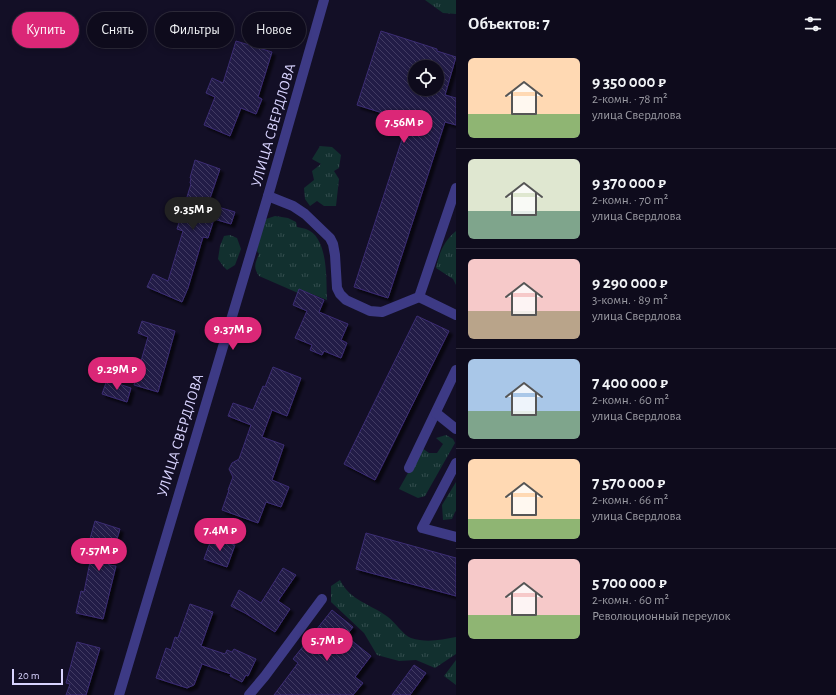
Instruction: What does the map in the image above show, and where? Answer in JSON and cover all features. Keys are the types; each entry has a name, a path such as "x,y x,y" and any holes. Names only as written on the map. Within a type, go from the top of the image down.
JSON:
{"street":[{"name":"УЛИЦА СВЕРДЛОВА","path":"119,695 268,196 324,0"},
{"path":"419,297 456,188"},
{"path":"268,196 293,206 305,214 330,238 335,254 337,288 346,300 370,311 382,312 419,297 456,315"},
{"path":"409,468 456,370"},
{"path":"436,413 456,429"},
{"path":"456,463 422,528 456,537"},
{"path":"249,695 265,676 322,599"}],"green space":[{"path":"425,0 456,0 456,14 443,13"},
{"path":"320,146 332,147 341,155 339,168 334,171 339,179 336,206 324,206 317,201 310,206 305,199 304,188 314,180 312,171 321,164 312,159"},
{"path":"275,216 288,218 296,222 297,227 306,229 319,241 325,260 327,300 299,289 298,293 259,276 257,273 255,265 259,254 257,251 263,220"},
{"path":"456,231 456,285 453,279 436,268 443,248 448,239"},
{"path":"230,235 237,238 241,249 235,265 227,270 218,259 220,246 224,236"},
{"path":"446,435 453,439 455,443 425,496 418,498 399,489 422,448 429,453 437,453 443,444 436,438"},
{"path":"456,482 456,511 452,519 443,520 442,505"},
{"path":"340,580 349,593 355,598 388,617 411,638 428,641 456,637 456,654 435,668 416,660 399,661 377,655 364,633 331,602 331,586"},
{"path":"456,660 456,685 444,676"}],"building":[{"path":"381,31 437,49 437,51 456,57 445,95 456,98 456,125 445,122 388,298 354,287 408,121 357,105"},
{"path":"236,41 242,43 242,48 259,48 272,52 258,97 262,99 256,114 241,108 230,136 204,125 215,97 206,93 212,78 223,83"},
{"path":"195,160 220,169 208,204 235,212 231,224 214,219 208,238 203,237 188,288 182,302 147,287 153,274 168,281 183,231 177,229 191,184 190,178"},
{"path":"299,289 324,300 319,312 348,324 341,340 347,343 341,358 324,351 322,355 310,350 312,345 295,338 307,311 293,305"},
{"path":"417,316 449,331 375,480 344,464"},
{"path":"142,321 175,331 158,392 134,385 148,337 138,333"},
{"path":"273,367 301,378 287,416 272,410 262,437 284,445 272,480 289,487 281,507 266,502 258,523 222,510 233,477 229,469 232,463 239,459 251,425 228,416 233,403 253,410"},
{"path":"107,380 131,388 127,402 102,394"},
{"path":"95,521 120,529 109,565 116,566 103,619 76,613 81,591 84,592 93,547 88,546"},
{"path":"366,533 456,558 456,596 356,569"},
{"path":"212,537 235,545 227,567 204,559"},
{"path":"283,568 296,575 278,601 290,609 275,632 231,606 239,590 261,603"},
{"path":"190,604 213,612 201,646 225,654 227,650 232,652 234,649 256,659 248,676 246,675 242,682 230,676 231,674 202,664 194,685 187,688 156,678 166,648 171,650 175,637 178,638"},
{"path":"332,610 353,627 346,636 371,656 355,677 363,683 353,695 274,695 298,663 293,659"},
{"path":"77,642 100,648 86,695 66,695 70,684 66,683"},
{"path":"414,665 426,673 410,695 392,695"}]}
